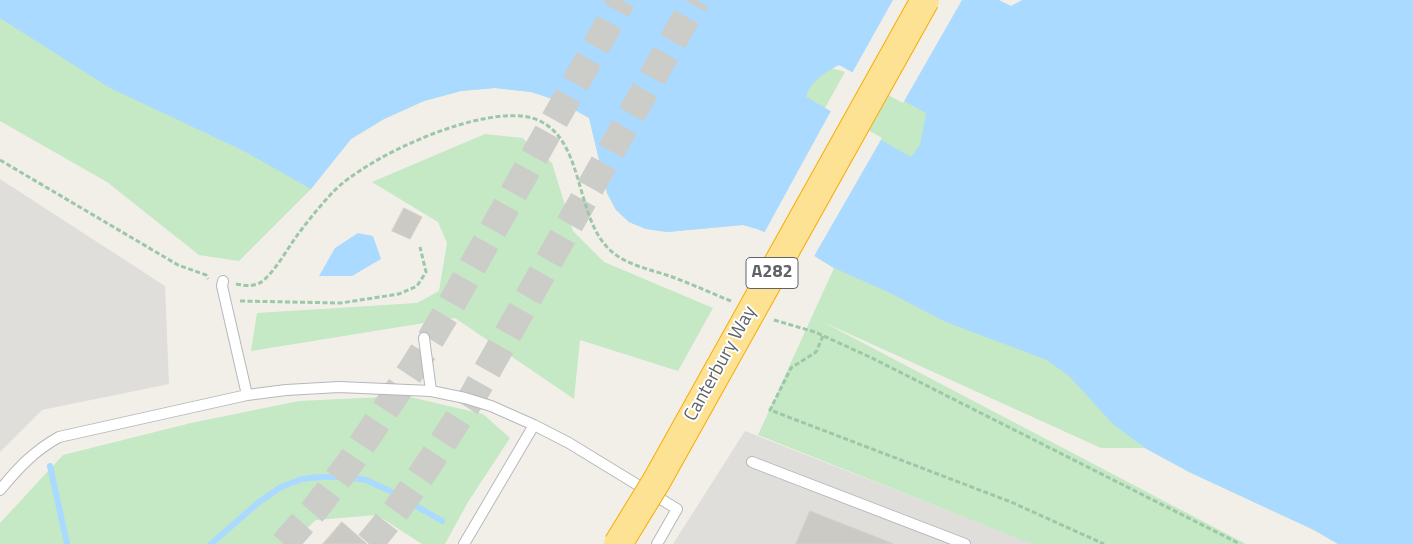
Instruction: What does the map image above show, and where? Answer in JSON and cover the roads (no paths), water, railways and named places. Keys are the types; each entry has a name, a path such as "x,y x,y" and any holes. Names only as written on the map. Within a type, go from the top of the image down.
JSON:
{"highway":[{"name":"Canterbury Way","path":"618,544 656,482 925,0"}],"lane":[{"path":"223,281 222,286 248,395"},
{"path":"424,338 431,392"},
{"path":"0,490 16,470 42,447 59,437 248,395 286,390 339,387 431,392 465,398 491,406 534,425 569,443 676,509 657,544"},
{"path":"464,544 534,425"},
{"path":"752,462 965,544"}],"water":[{"path":"0,0 999,0 1011,6 1022,0 1413,0 1413,544 1338,544 1314,530 1189,472 1145,448 1113,424 1069,376 1047,360 946,322 888,292 834,268 803,249 757,229 743,225 667,232 646,229 629,222 616,210 607,193 589,118 559,101 531,92 495,88 461,91 424,101 384,119 351,139 311,189 244,151 110,88 0,18","holes":["839,65 926,113 920,145 911,157 806,97 811,87 819,78"]},
{"path":"358,233 373,236 381,259 352,276 319,276 335,248"}],"waterway":[{"path":"50,466 67,544"},
{"path":"211,544 259,502 281,487 302,479 320,477 345,477 366,480 390,491 442,521"}],"tunnel":[{"path":"284,544 315,509 349,464 415,365 447,312 622,0"},
{"path":"369,544 411,490 474,394 696,0"}]}
